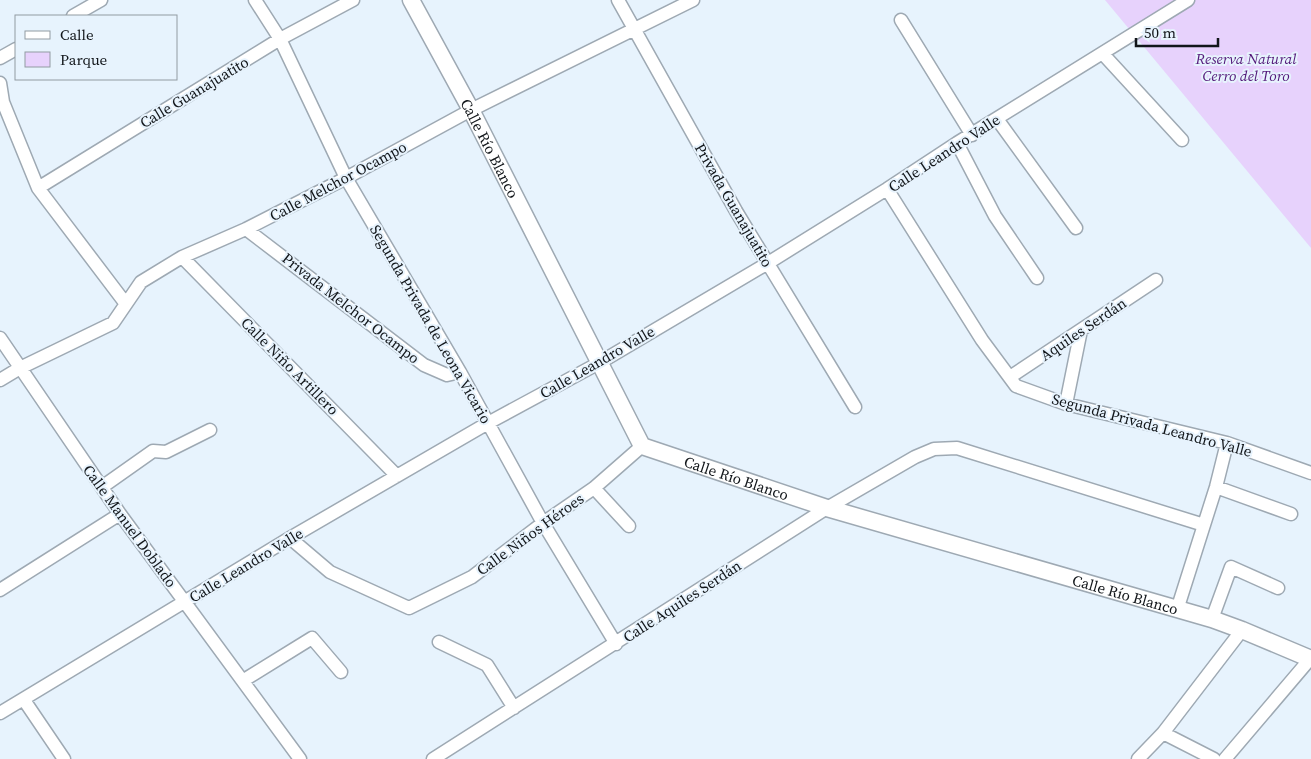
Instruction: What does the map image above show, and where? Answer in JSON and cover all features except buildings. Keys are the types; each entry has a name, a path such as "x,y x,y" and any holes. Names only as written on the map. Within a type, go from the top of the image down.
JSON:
{"street":[{"path":"75,15 101,0"},
{"name":"Segunda Privada de Leona Vicario","path":"255,0 280,39 346,178 460,372 543,523 616,644"},
{"name":"Calle Guanajuatito","path":"38,188 280,39 353,0"},
{"name":"Calle Río Blanco","path":"411,0 471,110 642,446 827,508 1212,619 1311,659"},
{"name":"Privada Guanajuatito","path":"618,0 736,211 856,407"},
{"name":"Calle Melchor Ocampo","path":"0,380 20,368 114,323 141,282 182,257 246,228 346,178 471,110 693,0"},
{"name":"Calle Leandro Valle","path":"0,713 290,538 488,423 599,363 768,263 1188,0"},
{"path":"901,20 972,135"},
{"path":"0,58 15,50"},
{"path":"1103,54 1182,140"},
{"path":"0,83 3,102 38,188 126,304"},
{"path":"997,119 1076,228"},
{"path":"957,143 994,216 1037,278"},
{"name":"Segunda Privada Leandro Valle","path":"887,189 982,340 1016,386 1066,404 1228,442 1311,473"},
{"name":"Privada Melchor Ocampo","path":"246,228 424,365 448,375 460,372"},
{"name":"Calle Niño Artillero","path":"182,257 398,476"},
{"name":"Aquiles Serdán","path":"1010,377 1156,280"},
{"path":"1066,404 1081,330"},
{"name":"Calle Manuel Doblado","path":"0,338 120,514 244,680 300,759"},
{"path":"102,487 153,451 166,452 210,430"},
{"path":"1177,610 1216,487 1228,442"},
{"name":"Calle Niños Héroes","path":"290,538 330,572 410,608 472,577 543,523 594,488 642,446"},
{"name":"Calle Aquiles Serdán","path":"435,758 827,508 916,457 934,449 957,448 1204,525"},
{"path":"1216,487 1291,514"},
{"path":"594,488 629,526"},
{"path":"0,590 120,514"},
{"path":"1212,619 1231,568 1278,588"},
{"path":"1138,759 1163,733 1242,630"},
{"path":"244,680 312,638 341,672"},
{"path":"439,642 487,665 514,708"},
{"path":"1225,759 1311,659"},
{"path":"24,700 64,759"},
{"path":"1163,733 1214,759"}],"green space":[{"name":"Reserva Natural Cerro del Toro","path":"1105,0 1311,0 1311,248"}]}
